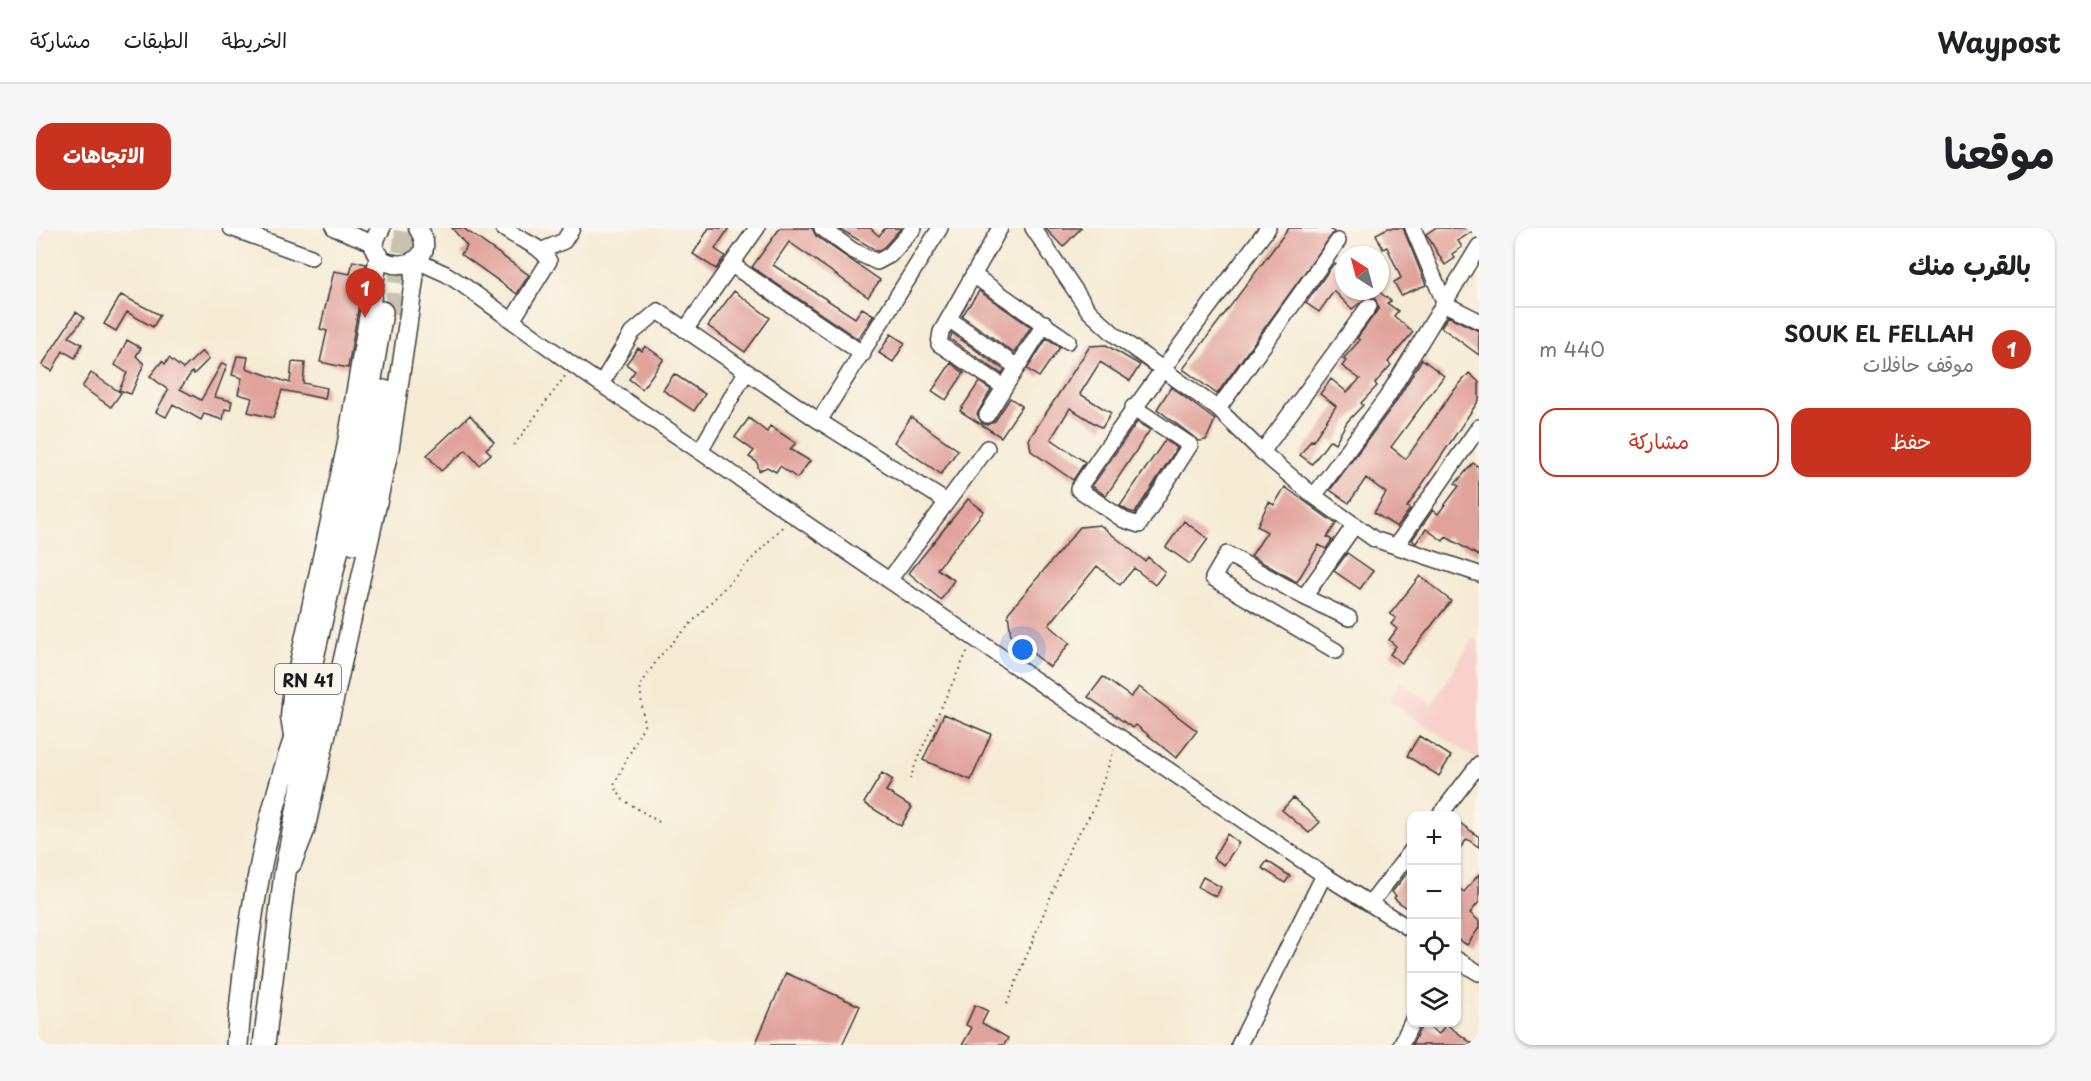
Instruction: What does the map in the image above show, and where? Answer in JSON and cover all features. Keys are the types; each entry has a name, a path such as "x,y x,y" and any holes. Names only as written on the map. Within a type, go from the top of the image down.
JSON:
{"highway":[{"name":"RN 41","path":"237,1045 249,935 260,874 282,778 294,741 356,470 388,313 372,470 318,702 285,873 264,1045"}],"main road":[{"path":"285,873 299,850 305,831 390,446 414,280 414,261 422,249 420,232"},
{"path":"378,242 387,263 397,266 414,261"},
{"path":"294,741 290,717 292,695 346,448 378,242"}],"street":[{"path":"231,228 310,257"},
{"path":"334,228 378,242"},
{"path":"502,228 513,236 543,250 549,261 513,319"},
{"path":"543,250 564,241 572,228"},
{"path":"686,330 757,228"},
{"path":"822,228 852,250 877,262 890,255 914,228"},
{"path":"819,422 940,228"},
{"path":"1000,228 941,332 939,344 1004,387"},
{"path":"1034,228 1089,311 1115,335 1218,409 1262,452 1314,496 1374,539 1479,574"},
{"path":"1133,407 1190,445 1139,525 1124,520 1078,489 1133,407 1162,367 1268,228"},
{"path":"1413,228 1445,304 1479,321"},
{"path":"420,232 464,285"},
{"path":"1218,409 1338,241"},
{"path":"1314,496 1388,397 1479,246"},
{"path":"414,261 446,274 464,285 573,365 974,638 1324,875 1407,927"},
{"path":"732,266 863,354"},
{"path":"973,275 1068,340"},
{"path":"1262,452 1369,306"},
{"path":"601,384 633,333 644,325 650,315 658,311 819,422 947,502"},
{"path":"949,320 1017,367"},
{"path":"987,415 1045,323"},
{"path":"700,451 746,372"},
{"path":"1396,546 1479,427"},
{"path":"890,579 987,448"},
{"path":"1304,597 1354,526"},
{"path":"1336,651 1214,578 1227,554 1304,597 1349,618"},
{"path":"1443,811 1479,764"},
{"path":"1370,904 1407,856"},
{"path":"1245,1043 1324,875"},
{"path":"1461,962 1479,973"},
{"path":"1401,1045 1410,1027"}],"path":[{"path":"514,445 573,365"},
{"path":"659,822 622,799 614,785 644,725 640,686 659,657 795,514"},
{"path":"910,779 974,638"},
{"path":"1007,1004 1071,846 1093,810 1120,736"}],"shaded area":[{"path":"1473,638 1479,642 1479,761 1389,701 1400,681 1432,705"}],"building":[{"path":"452,228 463,228 529,275 517,294 461,254 467,246"},
{"path":"709,228 729,228 715,249 725,256 716,269 693,254"},
{"path":"780,228 812,228 816,236 880,280 868,297 789,242 773,265 855,318 862,308 874,315 858,339 752,267"},
{"path":"838,228 870,228 879,236 885,228 901,228 884,247 877,251"},
{"path":"1045,228 1081,228 1063,247"},
{"path":"1289,228 1328,228 1334,232 1217,394 1183,369"},
{"path":"1388,228 1403,228 1426,285 1401,295 1394,282 1401,278 1389,251 1389,246 1382,246 1376,234"},
{"path":"1435,228 1477,228 1458,241 1462,247 1452,254 1455,258 1445,265 1426,234"},
{"path":"353,261 366,264 348,368 320,362 327,331 320,329 334,271 350,274"},
{"path":"1334,263 1335,292 1319,312 1306,303"},
{"path":"734,291 770,318 745,352 708,326"},
{"path":"979,291 1031,327 1014,353 962,316"},
{"path":"121,295 160,315 153,327 127,312 116,331 104,324"},
{"path":"1389,299 1391,301 1387,303 1398,311 1394,316 1413,332 1388,362 1391,365 1375,383 1377,386 1361,403 1363,405 1347,422 1335,443 1330,440 1312,464 1300,455 1311,440 1313,441 1336,406 1320,394 1331,379 1347,392 1360,379 1342,366 1346,361 1343,359 1360,340 1357,338 1379,308 1375,300"},
{"path":"1343,300 1364,300 1352,309"},
{"path":"76,312 84,318 69,337 82,344 75,358 63,351 52,371 42,365"},
{"path":"1448,316 1479,331 1479,355 1441,327"},
{"path":"952,333 1004,370 1002,374 950,339"},
{"path":"891,334 905,343 893,362 879,353"},
{"path":"1047,338 1060,347 1039,377 1027,369"},
{"path":"127,340 141,348 136,356 144,364 131,394 119,390 127,373 115,365"},
{"path":"1106,345 1140,365 1130,381 1100,362 1080,394 1111,413 1102,428 1070,408 1051,439 1085,462 1073,480 1031,451 1029,439 1090,346"},
{"path":"645,346 664,359 642,389 629,379 635,371 626,364 638,348 642,351"},
{"path":"202,351 209,359 194,374 192,372 180,389 201,400 222,363 227,365 215,397 232,401 230,410 225,409 223,420 204,414 201,420 173,404 166,417 156,412 168,390 150,376 162,361 165,364 169,358 183,369"},
{"path":"237,356 248,357 246,368 290,383 292,362 305,363 303,383 327,388 325,399 282,390 273,418 248,412 252,398 238,394 242,378 232,375"},
{"path":"1422,359 1444,376 1391,447 1406,459 1451,394 1469,373 1479,382 1479,400 1407,507 1410,509 1397,527 1374,513 1386,493 1366,478 1349,503 1330,490 1395,403"},
{"path":"951,363 964,373 946,400 932,391"},
{"path":"91,373 121,393 111,407 82,387"},
{"path":"674,374 705,394 694,411 663,390"},
{"path":"979,382 991,390 977,414 982,423 987,425 995,421 1010,398 1022,406 1001,437 960,411"},
{"path":"1171,387 1215,420 1206,440 1199,441 1157,409"},
{"path":"470,415 494,442 486,449 491,454 479,465 466,450 441,471 427,455"},
{"path":"911,417 958,450 941,474 894,442"},
{"path":"749,418 767,432 770,426 796,443 790,449 810,461 797,478 780,466 776,472 767,467 759,471 757,462 749,457 754,451 735,437"},
{"path":"1137,422 1150,430 1106,496 1092,486"},
{"path":"1165,440 1177,448 1135,513 1128,511 1120,506"},
{"path":"1473,463 1479,467 1479,556 1446,537 1443,541 1426,529 1416,543 1412,540 1433,510 1438,514 1459,486 1455,484"},
{"path":"1285,487 1336,524 1327,537 1332,540 1326,549 1319,545 1297,582 1251,556 1267,532 1257,526 1269,502 1274,505"},
{"path":"968,499 984,511 937,569 954,580 941,600 909,573"},
{"path":"1184,521 1208,539 1190,564 1166,547"},
{"path":"1100,525 1145,561 1148,557 1165,572 1155,585 1134,568 1120,585 1097,566 1049,625 1070,643 1050,667 1011,636 1008,613 1080,527"},
{"path":"1347,553 1373,571 1360,589 1334,571"},
{"path":"1420,576 1451,601 1402,663 1390,654 1396,646 1389,640 1397,629 1391,624 1396,618 1390,614"},
{"path":"1103,677 1131,697 1139,687 1197,731 1176,758 1136,725 1133,728 1088,697"},
{"path":"944,714 991,734 971,780 923,760"},
{"path":"1419,736 1451,756 1439,776 1407,756"},
{"path":"882,773 893,780 886,791 912,807 901,826 864,803"},
{"path":"1293,798 1320,822 1309,833 1282,810"},
{"path":"1461,824 1479,837 1479,847 1467,839 1461,847"},
{"path":"1227,834 1239,843 1224,865 1213,858"},
{"path":"1267,861 1290,876 1285,883 1262,868"},
{"path":"1407,873 1407,909 1394,898 1396,896 1392,892"},
{"path":"1479,874 1479,902 1470,913 1479,921 1479,928 1467,945 1461,941 1461,890 1464,892"},
{"path":"1203,877 1221,887 1216,897 1198,887"},
{"path":"786,973 860,1006 842,1045 755,1045"},
{"path":"975,1005 988,1011 982,1023 1008,1038 1004,1045 962,1045 972,1028 966,1025"},
{"path":"1421,1027 1429,1027 1439,1034 1444,1027 1450,1027 1474,1045 1412,1045"}],"tunnel":[{"path":"394,314 406,228"}],"place":[{"name":"SOUK EL FELLAH","path":"365,318"}]}
